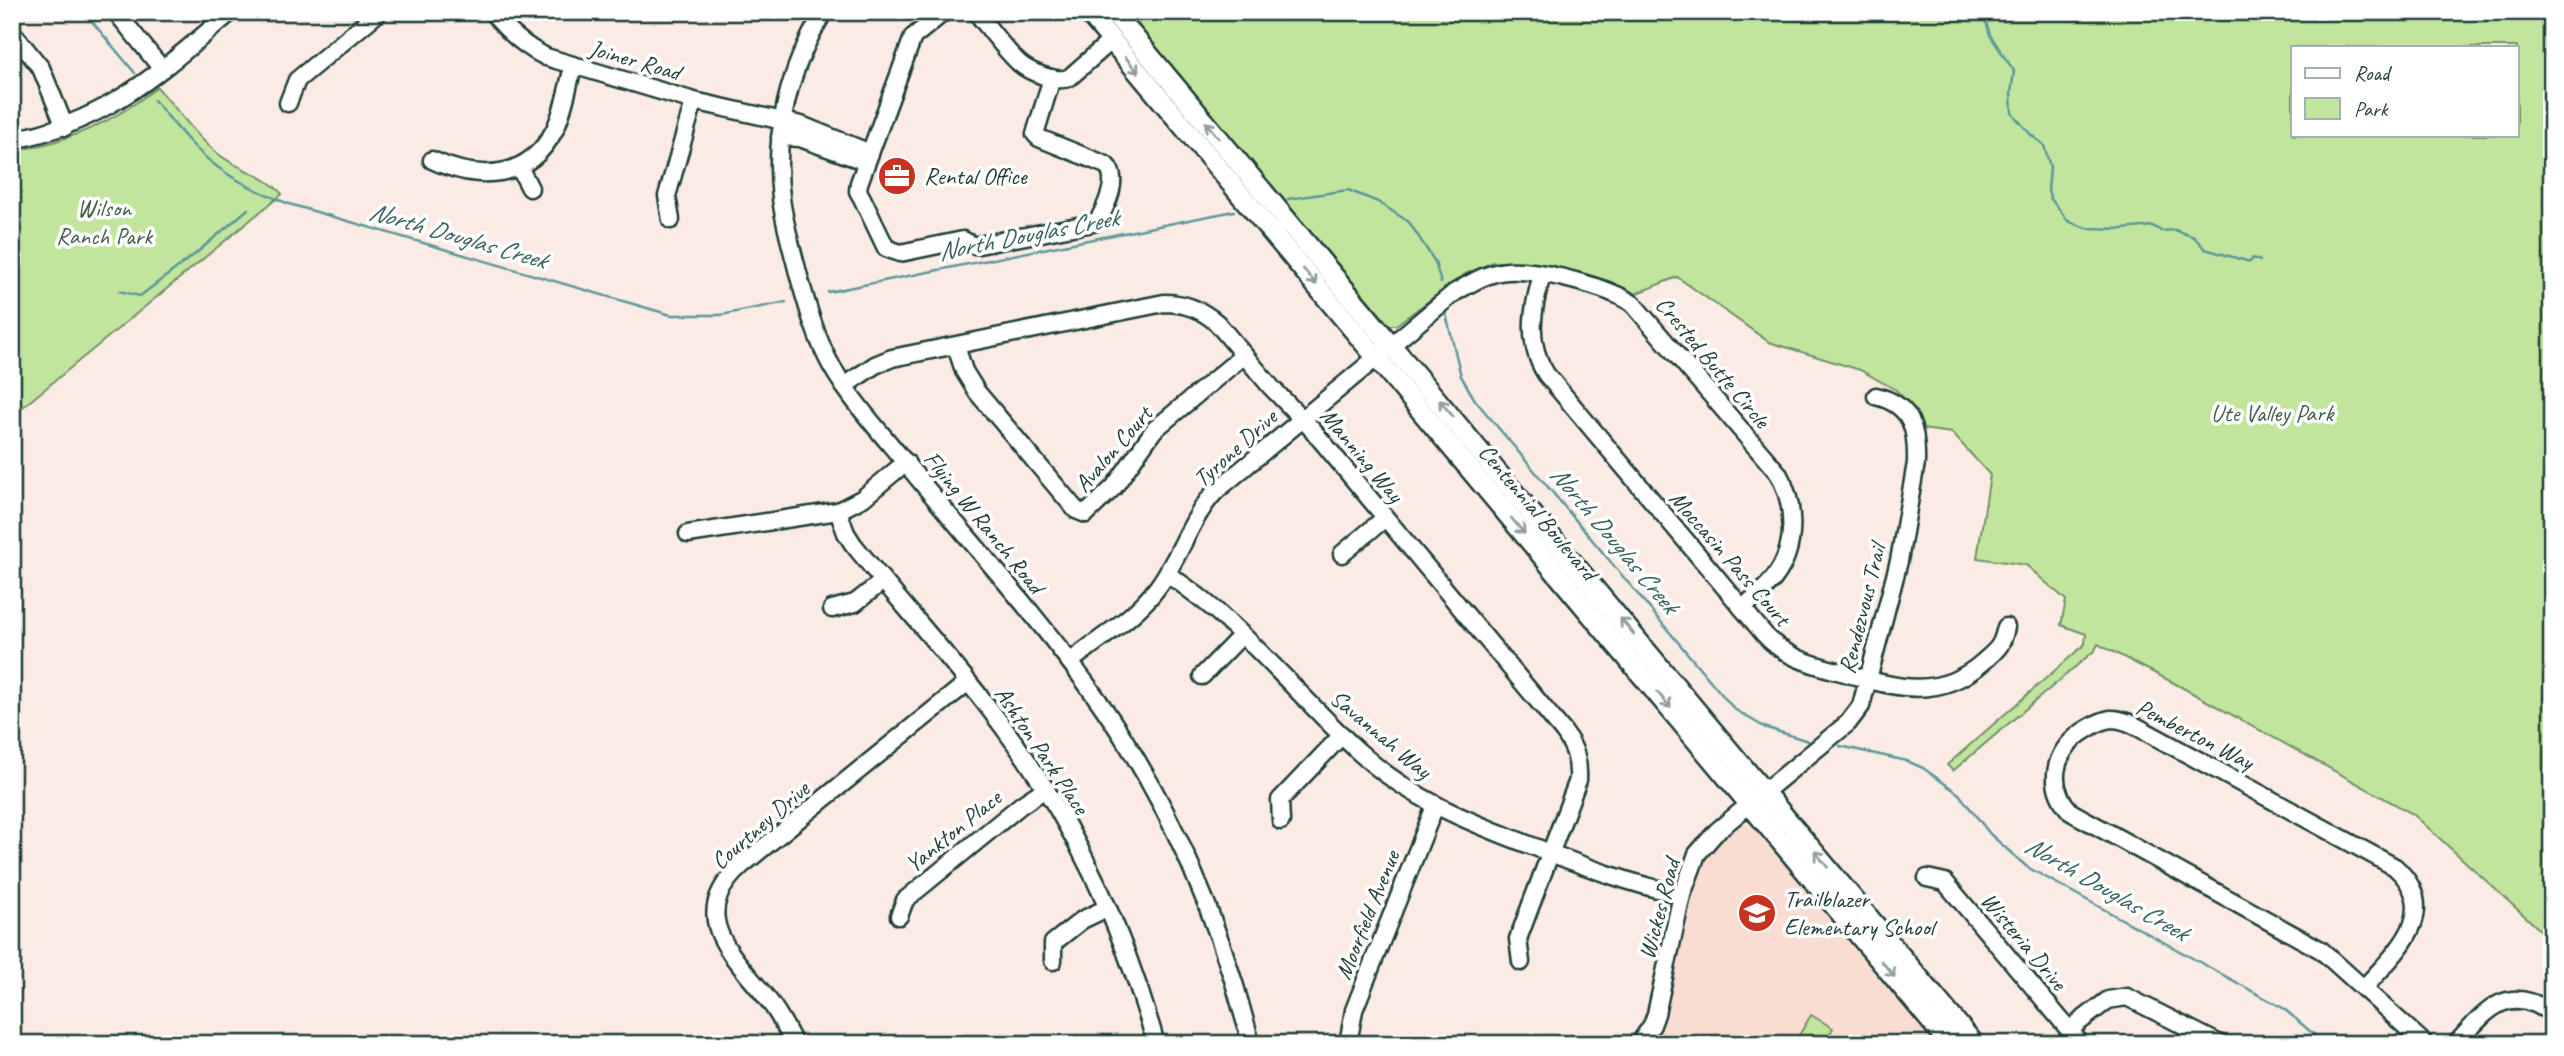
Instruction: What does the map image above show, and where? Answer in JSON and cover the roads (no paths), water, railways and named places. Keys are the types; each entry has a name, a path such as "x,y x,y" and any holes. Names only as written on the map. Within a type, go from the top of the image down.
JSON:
{"main road":[{"name":"Centennial Boulevard","path":"1088,12 1248,188 1284,216 1391,343 1758,797 1950,1044"},
{"name":"Centennial Boulevard","path":"1113,12 1248,188 1266,224 1377,357 1974,1044"}],"street":[{"path":"116,12 163,69"},
{"path":"12,140 65,127 111,106 163,69 231,12"},
{"path":"288,103 297,80 379,12"},
{"name":"Joiner Road","path":"492,12 514,37 530,49 573,66 781,129 801,125 868,158"},
{"name":"Flying W Ranch Road","path":"824,12 805,46 781,129 781,201 789,238 820,342 844,386 1070,662 1122,738 1174,830 1214,925 1243,1010 1251,1044"},
{"path":"944,12 913,37 859,183 859,191 886,248 892,252 901,253 963,240 972,246 979,245 1093,223 1102,214 1114,179 1107,165 1035,134 1052,78"},
{"path":"976,12 1022,66 1052,78 1070,78 1112,40"},
{"path":"12,32 41,68 65,127"},
{"path":"432,160 453,170 502,173 519,167 534,157 555,129 573,66"},
{"path":"671,220 667,196 694,101"},
{"path":"519,167 530,188"},
{"name":"Crested Butte Circle","path":"1391,343 1454,293 1480,278 1508,271 1601,287 1633,304 1778,473 1784,485 1791,511 1787,553 1774,577 1742,608"},
{"name":"Moccasin Pass Court","path":"1542,275 1532,319 1534,348 1539,363 1555,387 1770,642 1790,656 1869,680 1901,688 1932,688 1948,684 1977,668 2002,645 2006,627"},
{"name":"Manning Way","path":"844,386 882,361 1151,306 1176,303 1207,315 1302,419 1563,731 1575,750 1578,780 1518,939 1521,962"},
{"name":"Tyrone Drive","path":"1070,662 1144,604 1167,574 1210,497 1391,343"},
{"name":"Avalon Court","path":"956,345 964,371 976,392 1076,510 1086,514 1114,486 1154,430 1244,355"},
{"name":"Rendezvous Trail","path":"1758,797 1855,716 1869,680 1899,561 1917,447 1909,419 1902,407 1889,399 1876,397"},
{"path":"688,534 838,511 863,498 906,462"},
{"name":"Ashton Park Place","path":"838,511 846,533 968,682 1015,743 1045,789 1092,874 1107,908 1137,984 1156,1044"},
{"path":"1342,554 1385,518"},
{"name":"Savannah Way","path":"1167,574 1203,598 1342,735 1391,778 1435,806 1481,827 1618,879 1682,895"},
{"path":"832,608 855,603 883,581"},
{"path":"1202,676 1241,636"},
{"name":"Courtney Drive","path":"794,1044 777,1012 722,941 716,912 721,890 742,865 968,682"},
{"name":"Pemberton Way","path":"2364,988 2412,930 2420,903 2403,874 2385,860 2146,730 2121,720 2108,716 2068,744 2061,753 2048,783 2080,819 2311,943 2425,1044"},
{"path":"1281,821 1280,800 1342,735"},
{"name":"Yankton Place","path":"899,916 905,900 1021,805 1045,789"},
{"name":"Wickes Road","path":"1639,1044 1656,1014 1682,895 1692,864 1704,845 1758,797"},
{"name":"Moorfield Avenue","path":"1348,1044 1354,1010 1435,806"},
{"name":"Wisteria Drive","path":"1927,878 1945,882 2012,951 2081,1044"},
{"path":"1053,961 1053,943 1082,920 1107,908"},
{"path":"2456,1044 2486,1012 2516,996 2533,1002 2552,1014"},
{"path":"2070,1030 2108,1000 2127,997 2220,1044"}],"waterway":[{"name":"North Douglas Creek","path":"84,12 135,73"},
{"path":"1983,12 1990,35 2014,71 2012,113 2031,135 2044,145 2050,167 2048,191 2068,221 2086,228 2123,229 2153,226 2161,231 2175,230 2194,237 2205,249 2250,262 2253,258 2260,261"},
{"name":"North Douglas Creek","path":"154,100 188,140 220,169 239,181 289,204 671,315 721,315 786,302"},
{"name":"North Douglas Creek","path":"1288,199 1348,190 1378,202 1409,222 1435,262 1441,283"},
{"path":"119,291 140,296 248,209"},
{"name":"North Douglas Creek","path":"828,292 1234,211"},
{"name":"North Douglas Creek","path":"1446,314 1461,376 1475,400 1734,709 1764,727 1808,741"},
{"name":"North Douglas Creek","path":"1840,746 1907,761 1923,768 1959,794 1990,834 2027,867 2283,1008 2325,1044"}],"place":[{"name":"Rental Office","path":"897,176"},
{"name":"Trailblazer Elementary School","path":"1757,913"}],"park label":[{"name":"Wilson Ranch Park","path":"104,222"},
{"name":"Ute Valley Park","path":"2272,413"}]}
